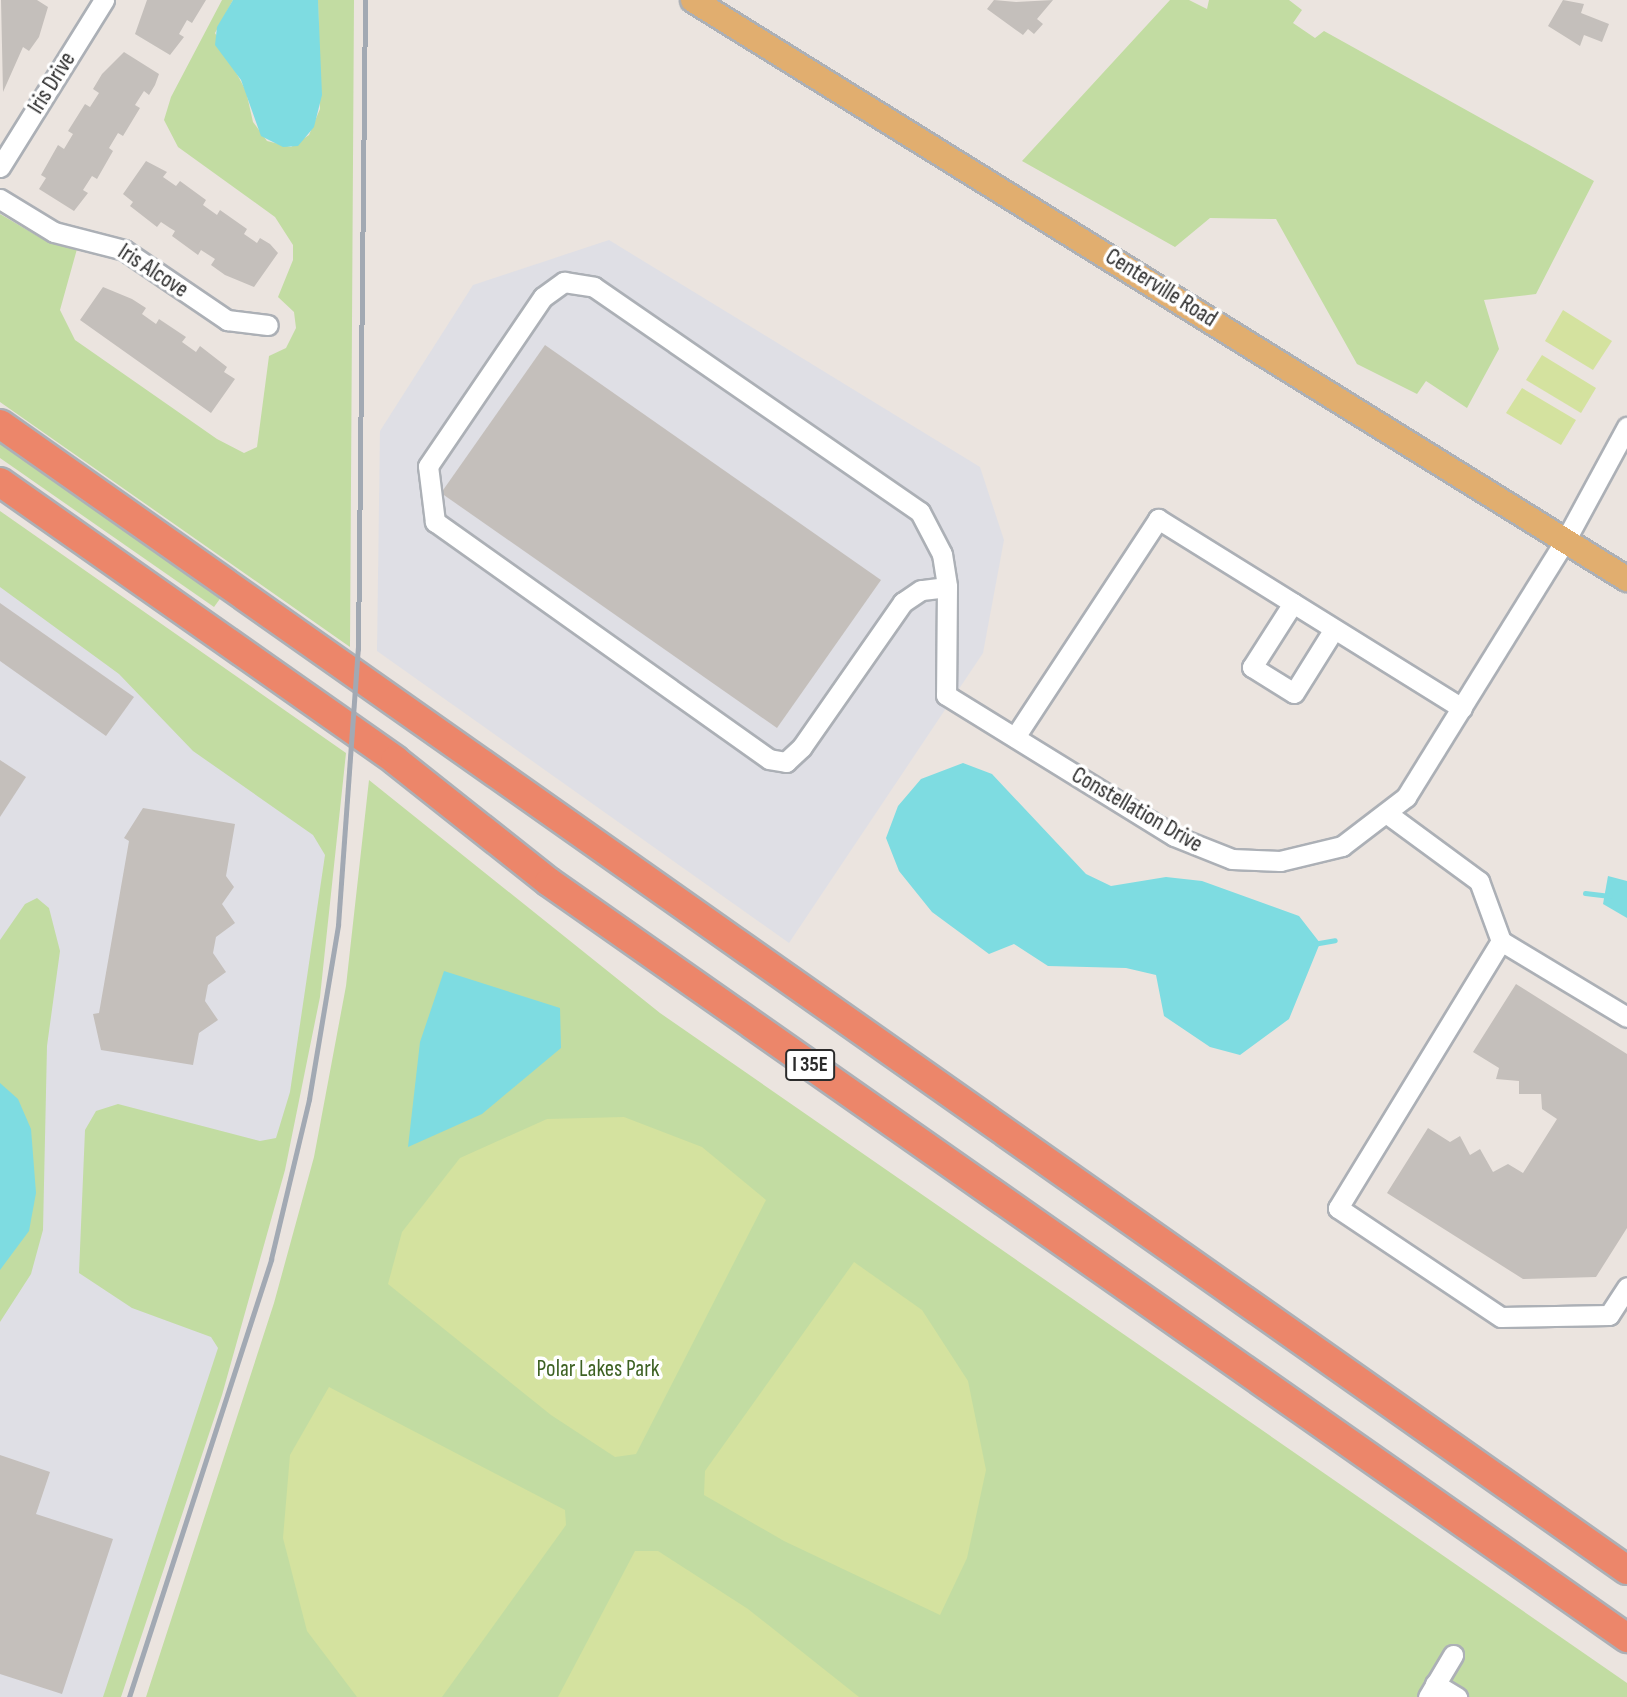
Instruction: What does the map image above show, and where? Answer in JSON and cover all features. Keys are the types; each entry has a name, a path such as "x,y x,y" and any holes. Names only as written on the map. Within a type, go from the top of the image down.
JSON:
{"highway":[{"name":"I 35E","path":"0,424 1627,1570"},
{"name":"I 35E","path":"0,482 395,760 549,882 1627,1638"}],"main road":[{"name":"Centerville Road","path":"693,0 1627,579"}],"street":[{"name":"Iris Drive","path":"0,167 104,0"},
{"name":"Iris Alcove","path":"0,199 54,232 124,250 227,320 268,326"},
{"path":"564,282 594,287 919,512 942,554 947,587 921,590 903,602 802,747 786,762 769,759 435,522 428,466 543,297 564,282"},
{"name":"Constellation Drive","path":"947,587 946,695 1174,836 1232,859 1270,862 1316,856 1364,834 1389,815 1421,777 1565,541 1627,427"},
{"path":"1015,737 1158,519 1462,708"},
{"path":"1293,603 1252,667 1294,693 1334,629"},
{"path":"1389,815 1479,881 1501,941 1627,1017"},
{"path":"1501,941 1338,1208 1501,1317 1609,1315 1627,1287"},
{"path":"1453,1655 1432,1690 1457,1697"}],"shaded area":[{"path":"609,240 980,467 1004,540 983,653 789,943 377,651 380,431 473,285"},
{"path":"0,525 337,758 330,854 282,1149 112,1697 0,1697"}],"green space":[{"path":"222,0 233,0 215,33 246,91 253,122 267,141 291,147 309,135 320,109 318,0 354,0 350,647 0,402 0,214 46,241 77,249 60,310 75,340 217,439 244,453 257,447 269,356 286,348 296,328 294,312 278,297 293,260 293,245 275,217 178,147 164,120 171,97"},
{"path":"1170,0 1189,0 1207,9 1209,0 1289,0 1302,10 1293,23 1315,38 1324,31 1594,181 1536,294 1484,300 1499,349 1467,408 1426,381 1417,394 1357,364 1276,219 1210,218 1175,247 1022,161"},
{"path":"1563,310 1612,341 1593,370 1545,341"},
{"path":"1542,355 1596,388 1581,413 1526,380"},
{"path":"1522,388 1576,420 1561,445 1506,413"},
{"path":"0,441 222,596 214,607 0,458"},
{"path":"0,511 346,753 320,997 285,1170 222,1395 121,1697 103,1697 218,1348 211,1337 132,1308 79,1273 85,1130 96,1111 118,1104 260,1141 276,1138 290,1092 325,855 313,835 193,751 119,674 0,587"},
{"name":"Polar Lakes Park","path":"369,780 660,1013 1627,1683 1627,1697 146,1697 274,1303 314,1157 346,986"},
{"path":"37,898 49,908 60,951 47,1046 43,1230 31,1274 0,1322 0,940 25,904"},
{"path":"624,1117 702,1147 766,1200 636,1454 615,1457 551,1415 388,1284 402,1232 460,1158 547,1119"},
{"path":"854,1262 922,1310 968,1381 986,1470 967,1558 940,1615 784,1541 704,1495 705,1471"},
{"path":"329,1387 565,1510 566,1525 442,1697 357,1697 307,1631 283,1538 290,1455"},
{"path":"635,1551 658,1551 748,1609 859,1697 558,1697"}],"water":[{"path":"233,0 318,0 322,95 314,127 298,146 283,147 261,136 241,80 215,45 217,27"},
{"path":"963,763 992,774 1086,874 1111,886 1166,877 1202,881 1299,916 1320,943 1289,1019 1240,1055 1210,1047 1164,1016 1156,975 1126,968 1048,966 1014,944 989,954 932,912 899,871 886,838 898,806 921,779"},
{"path":"1608,876 1627,881 1627,918 1603,904"},
{"path":"444,971 560,1008 561,1048 482,1114 408,1147 420,1042"},
{"path":"0,1083 18,1099 31,1129 36,1193 29,1231 0,1270"}],"building":[{"path":"1,0 37,0 48,7 39,37 29,51 23,47 3,92"},
{"path":"147,0 206,0 192,23 187,20 179,34 184,37 170,55 135,34"},
{"path":"994,0 1053,0 1037,19 1043,24 1034,34 1028,29 1023,35 987,9"},
{"path":"1563,0 1584,4 1581,13 1609,24 1602,42 1584,35 1580,46 1548,26"},
{"path":"124,52 159,74 149,95 144,91 135,105 140,108 123,136 118,133 109,148 113,151 97,179 92,176 83,190 88,193 74,211 39,189 46,178 41,175 58,145 64,149 73,134 68,131 85,104 90,107 99,93 93,89 102,74"},
{"path":"146,161 167,172 163,177 176,186 180,181 206,200 203,205 217,215 220,210 247,229 244,234 257,243 260,238 278,253 254,287 225,275 211,265 215,259 201,250 198,255 172,236 175,231 161,222 157,227 130,206 133,202 123,194"},
{"path":"103,287 146,308 142,314 156,324 159,319 186,337 182,342 196,352 200,346 227,367 224,372 235,379 211,413 80,320"},
{"path":"545,345 881,580 777,728 441,493"},
{"path":"0,603 134,697 106,736 0,661"},
{"path":"0,760 26,777 0,817"},
{"path":"143,808 235,824 226,876 234,887 222,904 235,923 216,937 213,953 226,972 208,985 205,1001 218,1020 199,1033 193,1065 101,1050 93,1014 99,1013 129,841 124,838"},
{"path":"1516,984 1627,1054 1627,1228 1596,1277 1523,1279 1387,1193 1428,1128 1450,1142 1460,1136 1470,1155 1480,1149 1493,1172 1508,1164 1523,1173 1557,1119 1542,1109 1541,1094 1519,1094 1519,1081 1496,1079 1499,1068 1473,1052"},
{"path":"0,1455 50,1472 36,1514 113,1539 62,1694 0,1674"}],"waterway":[{"path":"1585,893 1610,896"},
{"path":"1313,944 1335,940"}],"railway":[{"path":"129,1697 271,1259 309,1099 338,925 358,649 365,0"}]}
